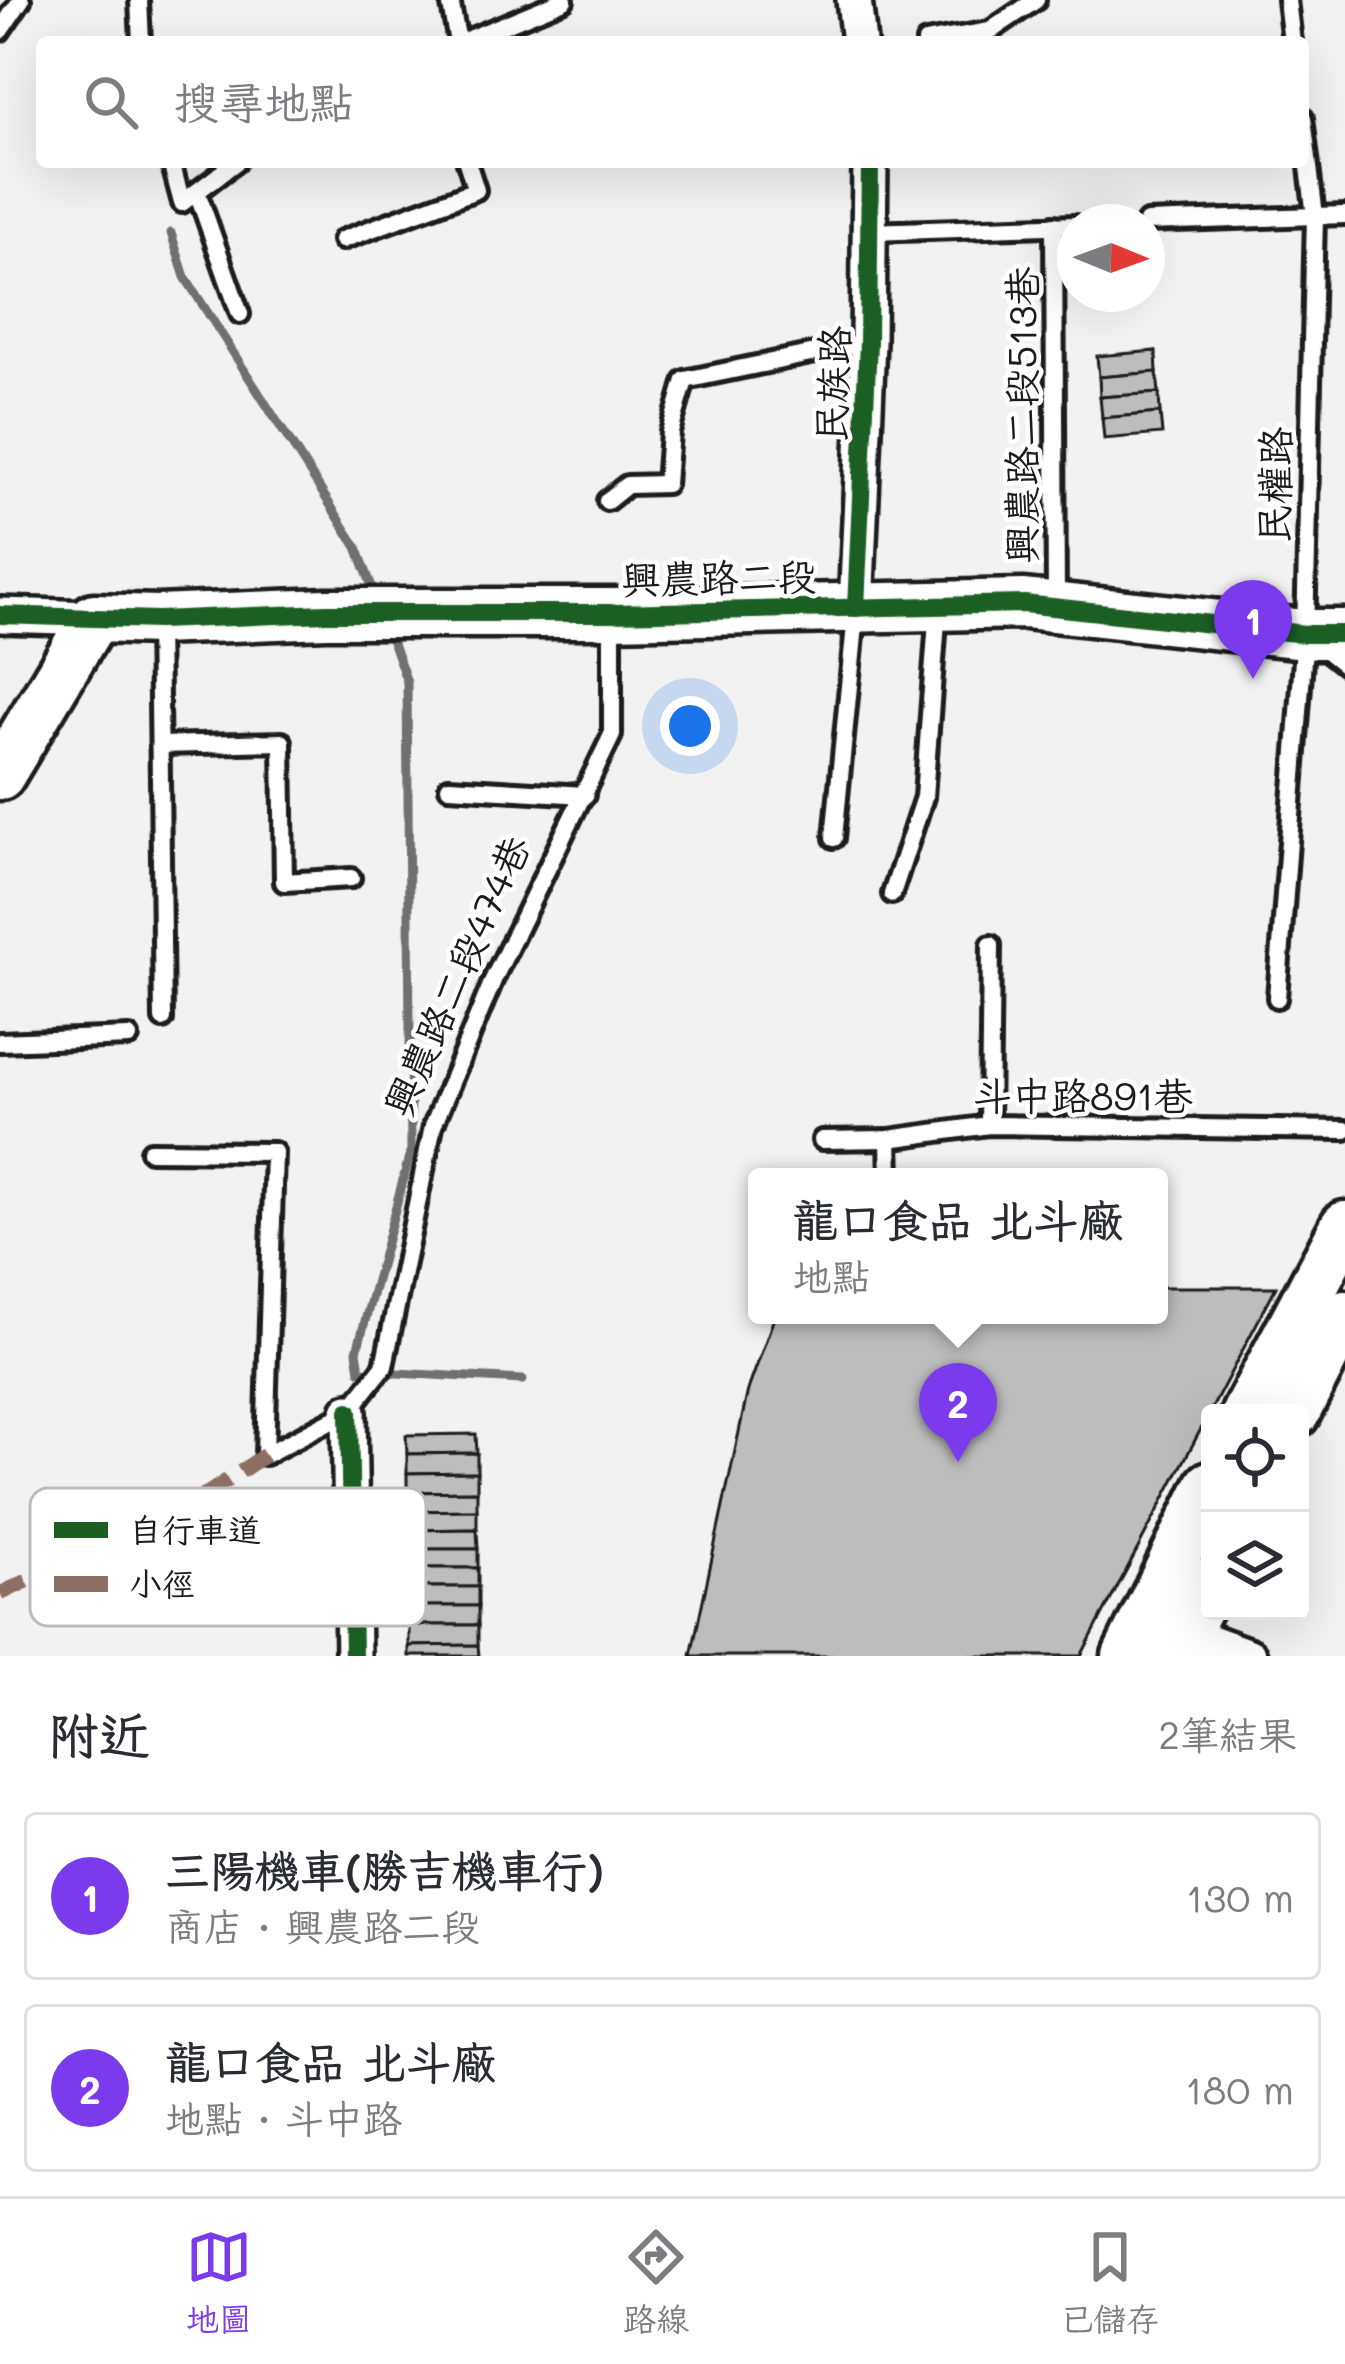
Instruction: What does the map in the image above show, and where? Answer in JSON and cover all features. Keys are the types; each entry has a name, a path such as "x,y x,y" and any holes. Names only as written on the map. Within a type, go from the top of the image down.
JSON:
{"street":[{"path":"854,0 858,36"},
{"name":"民族路","path":"856,608 870,168"},
{"name":"興農路二段","path":"94,618 1056,605 1325,634"},
{"path":"0,615 94,618 0,775"},
{"path":"1298,1404 1317,1352 1345,1226"},
{"path":"1256,1404 1317,1352 1345,1315"},
{"path":"349,1411 350,1488"},
{"path":"1157,1641 1201,1512"},
{"path":"1157,1641 1201,1592"},
{"path":"353,1626 353,1656"},
{"path":"1157,1641 1249,1656"}],"lane":[{"path":"0,31 20,0"},
{"path":"139,0 141,36"},
{"path":"450,0 459,36"},
{"path":"475,36 564,0"},
{"path":"961,36 990,31 1036,0"},
{"path":"1286,0 1291,36"},
{"name":"民權路","path":"1277,998 1325,634 1315,216 1309,167"},
{"path":"173,168 240,314"},
{"path":"189,198 228,168"},
{"path":"342,240 476,190 468,168"},
{"path":"1165,221 1345,215"},
{"path":"870,232 1054,225"},
{"name":"興農路二段513巷","path":"1054,225 1056,605"},
{"path":"608,500 626,485 666,484 670,431 685,380 868,342"},
{"path":"892,894 924,797 938,607"},
{"name":"民族路","path":"834,838 856,608"},
{"name":"興農路二段474巷","path":"349,1411 383,1366 433,1126 494,979 612,735 612,613"},
{"path":"158,620 164,1019"},
{"path":"1325,634 1345,665"},
{"path":"160,745 282,742 284,882 351,878"},
{"path":"448,788 585,795"},
{"path":"989,1125 991,945"},
{"path":"0,1042 129,1037"},
{"name":"斗中路891巷","path":"823,1140 889,1139 989,1125 1345,1130"},
{"path":"889,1139 890,1168"},
{"path":"151,1151 274,1152 265,1455 349,1411"}],"building":[{"path":"1156,351 1157,372 1099,377 1097,356"},
{"path":"1157,372 1159,393 1100,397 1099,377"},
{"path":"1159,393 1160,413 1102,418 1100,397"},
{"path":"1160,413 1162,434 1104,439 1102,418"},
{"path":"1168,1287 1276,1287 1214,1404 1201,1404 1201,1429 1081,1656 691,1656 748,1390 772,1324 1168,1324"},
{"path":"476,1434 477,1453 407,1454 406,1435"},
{"path":"477,1453 477,1472 407,1473 407,1454"},
{"path":"477,1472 477,1491 407,1488 407,1473"},
{"path":"477,1491 477,1510 426,1511 426,1492"},
{"path":"477,1510 477,1529 426,1530 426,1511"},
{"path":"477,1529 478,1549 426,1549 426,1530"},
{"path":"426,1549 478,1549 478,1568 426,1568"},
{"path":"426,1568 478,1568 478,1587 426,1587"},
{"path":"426,1587 478,1587 478,1606 426,1606"},
{"path":"426,1606 478,1606 478,1625 426,1625"},
{"path":"478,1625 478,1645 409,1646 409,1626"},
{"path":"478,1645 479,1656 409,1656 409,1646"}],"waterway":[{"path":"171,233 185,277 357,547 377,600"},
{"path":"387,627 407,682 411,1150 357,1351 360,1371 523,1380"}],"marked path":[{"path":"216,1488 265,1455"},
{"path":"0,1594 30,1579"}],"cycle path":[{"path":"856,608 870,168"},
{"path":"0,615 158,620 326,613 612,613 1024,604 1305,634 1345,634"},
{"path":"349,1411 350,1488"},
{"path":"353,1626 353,1656"}],"place":[{"name":"三陽機車(勝吉機車行)","path":"1253,679"},
{"name":"龍口食品 北斗廠","path":"958,1462"}]}
